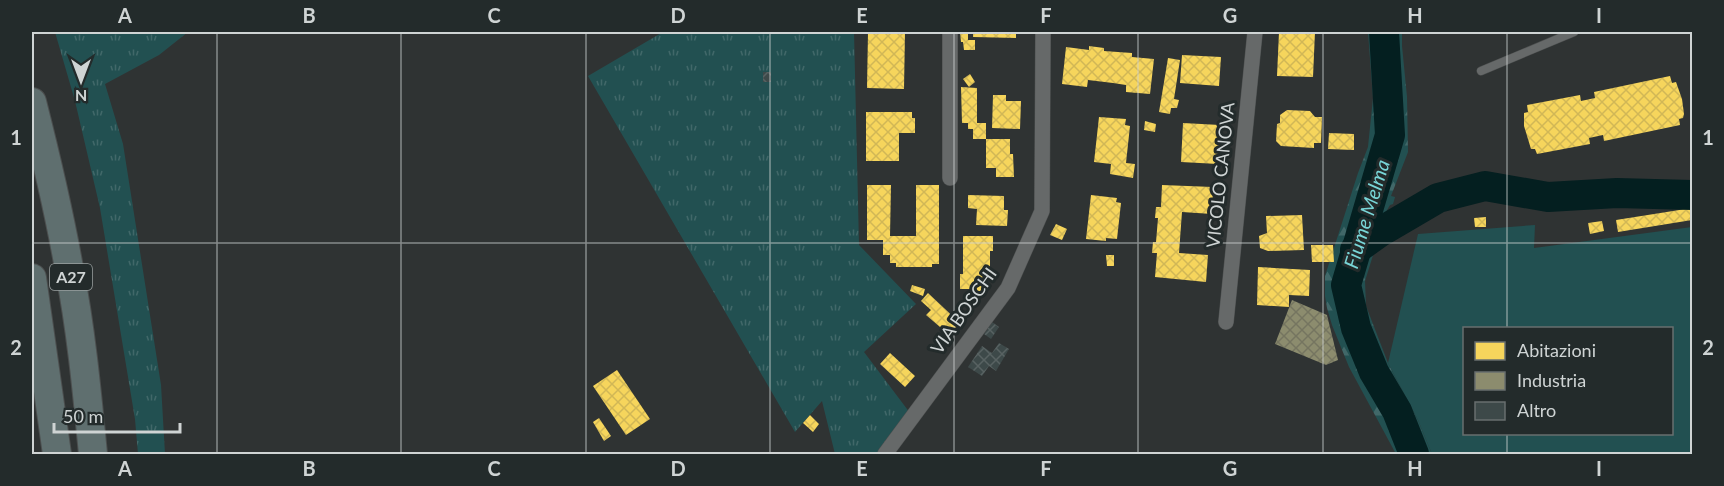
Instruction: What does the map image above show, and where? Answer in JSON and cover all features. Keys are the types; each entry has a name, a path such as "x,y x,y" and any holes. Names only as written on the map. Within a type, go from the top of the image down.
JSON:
{"highway":[{"name":"A27","path":"32,102 69,268 82,352 93,454"},
{"name":"A27","path":"32,278 57,454"}],"street":[{"path":"950,32 950,178"},
{"name":"VIA BOSCHI","path":"885,454 1008,288 1042,211 1043,32"},
{"name":"VICOLO CANOVA","path":"1226,322 1255,32"}],"lane":[{"path":"1481,71 1574,32"}],"green space":[{"path":"55,32 188,32 159,55 105,84 123,144 161,385 165,454 138,454 135,419 100,208 75,101"},
{"path":"663,32 854,32 859,245 916,304 864,352 910,413 881,454 835,454 822,401 795,432 588,76"},
{"path":"1368,32 1402,32 1408,152 1391,196 1395,197 1393,204 1387,210 1365,281 1366,306 1388,363 1418,420 1432,454 1396,454 1349,367 1332,325 1325,296 1325,276 1368,147 1373,98"},
{"path":"1535,225 1534,248 1692,227 1692,454 1432,454 1418,420 1388,363 1418,234"}],"building: Abitazioni":[{"path":"868,32 905,32 904,89 867,88"},
{"path":"960,32 968,32 968,40 975,40 975,50 964,50"},
{"path":"973,32 1016,32 1016,38 973,37"},
{"path":"1279,32 1315,32 1313,77 1277,76"},
{"path":"1089,46 1104,48 1104,51 1132,53 1132,57 1154,59 1150,94 1126,92 1126,85 1088,80 1087,87 1062,84 1066,47 1089,50"},
{"path":"1182,55 1221,57 1219,86 1180,83"},
{"path":"1168,58 1180,60 1174,99 1179,100 1177,108 1171,108 1170,114 1159,112"},
{"path":"970,74 975,82 969,87 963,79"},
{"path":"1670,76 1672,83 1676,82 1682,99 1684,114 1683,118 1679,119 1680,125 1604,141 1603,135 1589,138 1590,144 1537,154 1535,149 1531,149 1524,126 1524,113 1528,112 1527,105 1580,95 1581,101 1595,98 1594,92"},
{"path":"961,87 977,88 977,123 986,123 986,139 973,139 973,129 968,129 968,123 962,123"},
{"path":"993,95 1006,95 1006,101 1021,101 1020,129 992,128"},
{"path":"1287,110 1310,111 1315,117 1322,117 1321,143 1314,143 1314,148 1281,146 1276,141 1277,124 1280,123 1280,115"},
{"path":"866,112 912,112 912,118 915,118 915,133 899,133 899,161 866,161"},
{"path":"1099,117 1126,119 1125,125 1130,126 1126,163 1135,164 1133,178 1110,174 1111,164 1094,162"},
{"path":"1145,121 1156,124 1155,132 1144,130"},
{"path":"1183,123 1220,125 1218,164 1181,162"},
{"path":"1329,133 1354,134 1354,150 1328,149"},
{"path":"986,139 1010,139 1014,177 996,177 996,168 986,168"},
{"path":"867,185 891,185 890,236 916,236 916,185 939,185 939,264 932,264 932,267 896,267 896,263 890,263 890,255 883,255 883,240 867,240"},
{"path":"1162,185 1213,187 1212,214 1182,212 1179,253 1208,255 1206,282 1155,277 1157,253 1152,253 1153,242 1156,242 1158,218 1155,218 1156,207 1161,207"},
{"path":"968,195 1004,196 1004,210 1008,210 1007,226 976,225 977,209 968,208"},
{"path":"1091,195 1117,198 1116,202 1121,203 1117,239 1106,238 1106,241 1086,239"},
{"path":"1692,208 1692,220 1618,232 1616,220"},
{"path":"1302,215 1304,250 1268,251 1260,248 1259,236 1267,233 1266,216"},
{"path":"1486,217 1486,227 1475,227 1474,218"},
{"path":"1602,221 1604,231 1590,234 1588,223"},
{"path":"1056,224 1067,229 1062,240 1050,235"},
{"path":"963,236 993,236 987,292 970,292 970,289 960,289 960,274 963,274"},
{"path":"1311,245 1333,245 1334,262 1312,262"},
{"path":"1106,255 1114,255 1114,266 1107,266"},
{"path":"1258,267 1310,270 1309,296 1289,295 1289,307 1257,305"},
{"path":"912,285 925,289 923,296 910,291"},
{"path":"928,293 960,323 950,333 926,315 931,310 921,301"},
{"path":"890,353 915,376 905,387 880,364"},
{"path":"617,370 650,419 626,435 593,386"},
{"path":"810,415 819,424 813,432 803,423"},
{"path":"599,418 611,436 604,441 593,422"}],"building: Industria":[{"path":"1292,300 1327,315 1338,360 1326,365 1275,344"}],"building: Altro":[{"path":"763,72 771,72 771,82 763,82"},
{"path":"992,322 999,327 991,339 984,334"},
{"path":"999,343 1009,349 996,371 989,366 982,376 968,367 982,346 992,353"}],"waterway":[{"name":"Fiume Melma","path":"1384,32 1390,135 1346,285 1356,328 1374,372 1397,411 1414,454"},
{"path":"1355,250 1380,232 1438,198 1485,186 1548,197 1617,193 1692,195"}]}
